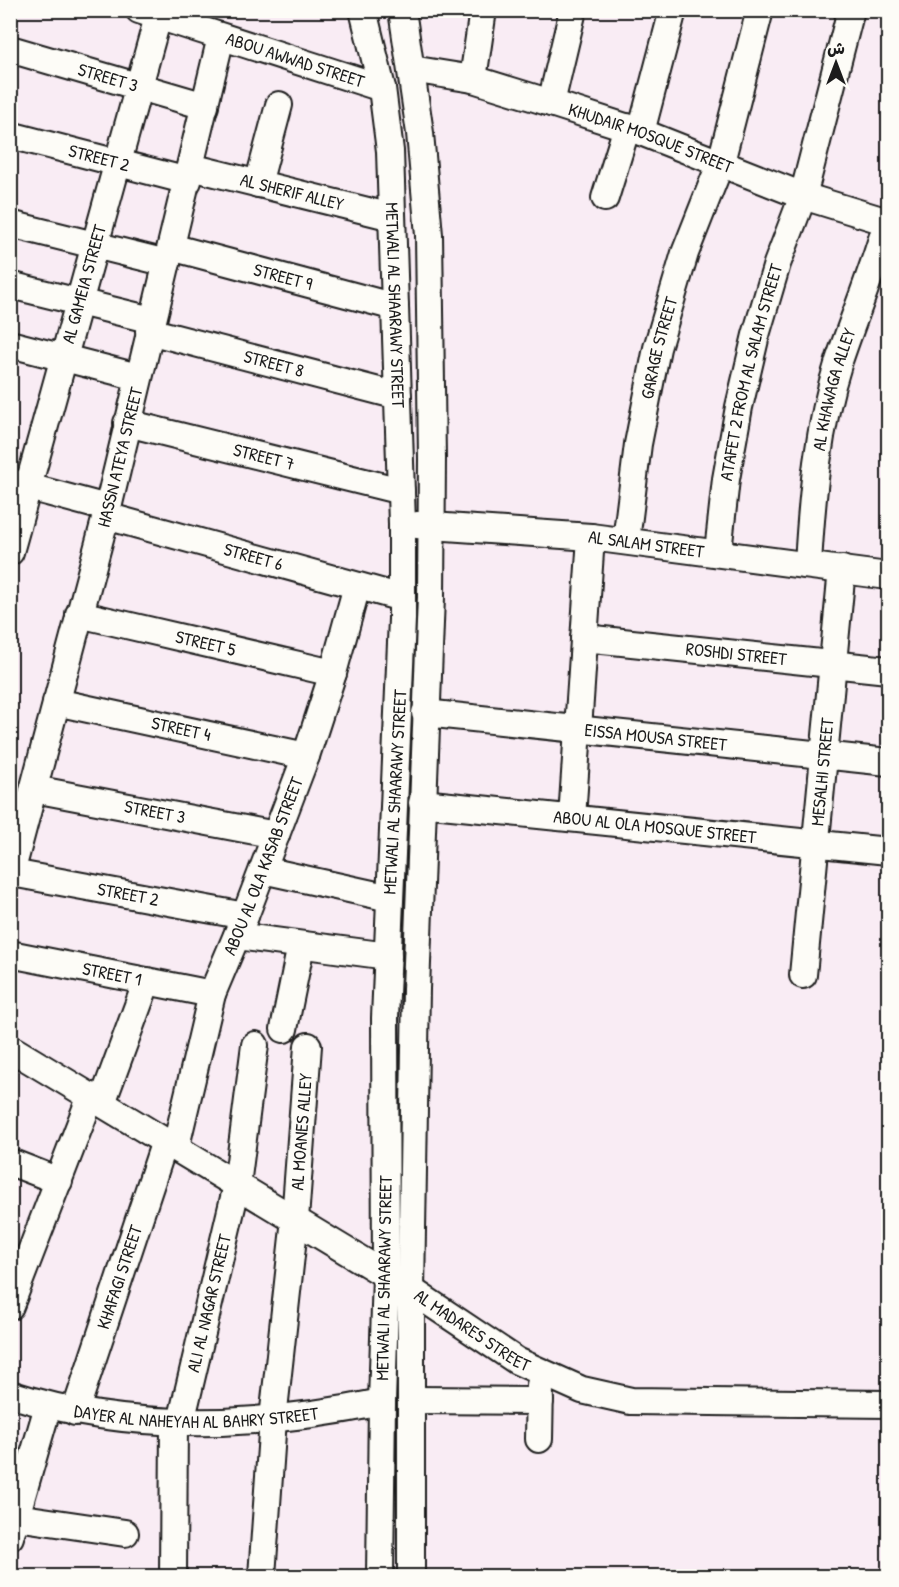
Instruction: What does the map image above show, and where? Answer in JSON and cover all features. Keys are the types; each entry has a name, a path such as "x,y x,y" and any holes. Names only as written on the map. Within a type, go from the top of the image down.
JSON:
{"street":[{"name":"METWALI AL SHAARAWY STREET","path":"363,10 382,88 390,151 402,524 402,598 385,1018 386,1275 380,1576"},
{"name":"METWALI AL SHAARAWY STREET","path":"402,10 420,133 429,235 432,525 416,988 411,1290 411,1576"},
{"path":"473,79 483,10"},
{"path":"551,103 573,10"},
{"path":"605,198 634,130 673,10"},
{"name":"GARAGE STREET","path":"626,541 638,444 657,348 685,253 721,162 760,10"},
{"name":"ATAFET 2 FROM AL SALAM STREET","path":"718,552 726,479 738,406 777,264 803,196 851,10"},
{"name":"ABOU AWWAD STREET","path":"148,14 382,88"},
{"name":"AL GAMEIA STREET","path":"10,552 20,484 64,357 140,87 148,14"},
{"name":"HASSN ATEYA STREET","path":"11,875 107,512 221,37"},
{"name":"STREET 3","path":"10,49 205,106"},
{"name":"KHUDAIR MOSQUE STREET","path":"411,69 473,79 551,103 721,162 803,196 888,221"},
{"path":"258,184 279,105"},
{"name":"STREET 2","path":"10,135 118,163 189,174"},
{"name":"AL SHERIF ALLEY","path":"189,174 258,184 392,217"},
{"name":"AL KHAWAGA ALLEY","path":"808,564 812,496 822,429 838,363 888,221"},
{"name":"STREET 9","path":"10,224 95,245 169,255 395,307"},
{"name":"STREET 8","path":"10,285 79,302 398,396"},
{"path":"10,344 138,377"},
{"name":"STREET 7","path":"127,423 401,491"},
{"name":"STREET 6","path":"20,484 107,512 402,598"},
{"name":"AL SALAM STREET","path":"402,524 591,537 888,576"},
{"path":"572,818 591,537"},
{"name":"MESALHI STREET","path":"802,975 842,569"},
{"name":"ABOU AL OLA KASAB STREET","path":"170,1144 212,994 241,926 306,756 333,673 357,586"},
{"name":"STREET 5","path":"79,614 333,673"},
{"name":"ROSHDI STREET","path":"584,638 888,670"},
{"name":"STREET 4","path":"56,702 306,756"},
{"name":"EISSA MOUSA STREET","path":"425,713 888,762"},
{"name":"STREET 3","path":"33,789 276,835"},
{"name":"ABOU AL OLA MOSQUE STREET","path":"422,803 888,850"},
{"path":"263,870 390,898"},
{"name":"STREET 2","path":"11,875 241,926 302,945 388,956"},
{"path":"284,1029 302,945"},
{"name":"STREET 1","path":"10,954 212,994"},
{"path":"10,1306 18,1262 97,1099 147,981"},
{"name":"ALI AL NAGAR STREET","path":"173,1576 178,1422 237,1185 255,1045"},
{"name":"AL MOANES ALLEY","path":"262,1576 273,1419 295,1219 308,1046"},
{"name":"AL MADARES STREET","path":"10,1048 411,1290 518,1361 582,1390 631,1401 888,1404"},
{"name":"KHAFAGI STREET","path":"75,1412 170,1144"},
{"path":"10,1162 59,1181"},
{"path":"539,1439 540,1372"},
{"name":"DAYER AL NAHEYAH AL BAHRY STREET","path":"10,1394 75,1412 178,1422 273,1419 327,1414 382,1402"},
{"path":"412,1400 540,1401"},
{"path":"48,1406 19,1473 13,1527 125,1533"}]}
